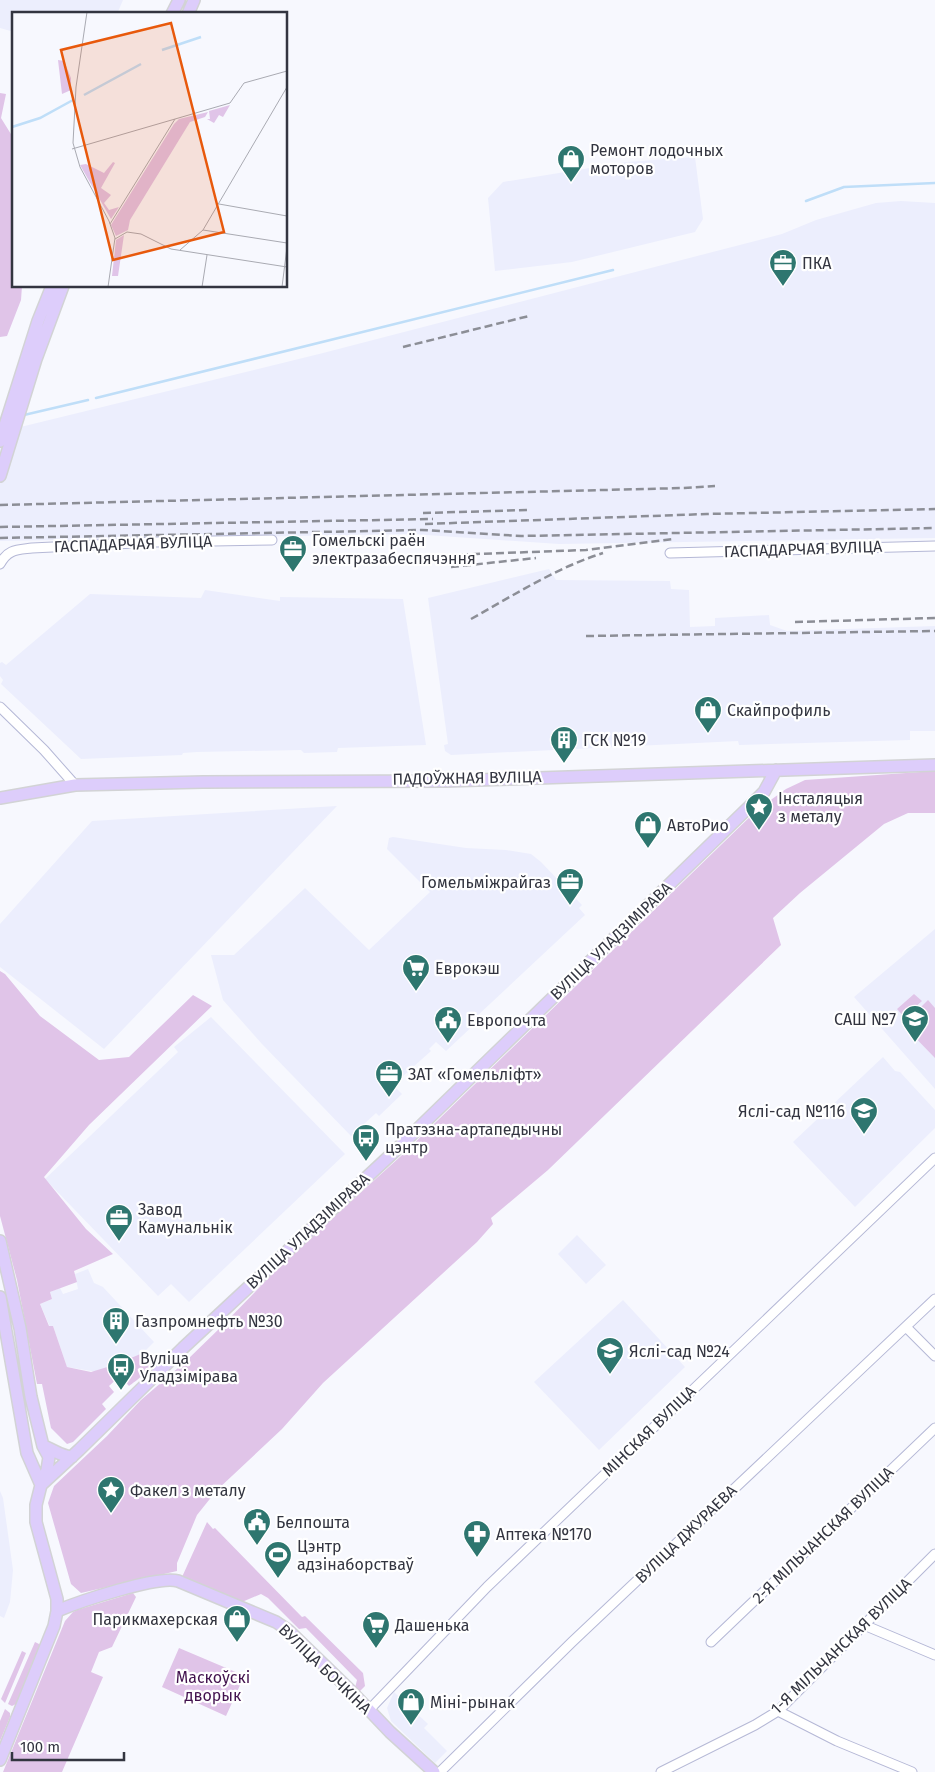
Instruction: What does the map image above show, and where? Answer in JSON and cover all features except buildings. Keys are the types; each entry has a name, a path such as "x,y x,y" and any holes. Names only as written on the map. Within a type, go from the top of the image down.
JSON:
{"main road":[{"path":"173,12 179,0"},
{"path":"189,12 194,0"},
{"path":"0,476 51,288"},
{"path":"0,442 31,357 62,288"},
{"name":"ПАДОЎЖНАЯ ВУЛІЦА","path":"0,798 75,785 203,782 446,781 935,765"},
{"name":"ВУЛІЦА УЛАДЗІМІРАВА","path":"41,1485 183,1348 396,1150 751,805 764,792 776,770"},
{"path":"0,1241 20,1328 31,1397 43,1446 49,1457 36,1506 36,1522 57,1599 57,1611 49,1640 0,1760"},
{"path":"0,1297 27,1452 41,1485"},
{"path":"43,1446 51,1448 63,1456 72,1457"},
{"name":"ВУЛІЦА БОЧКІНА","path":"57,1611 70,1605 145,1584 169,1580 280,1624 301,1642 403,1745 434,1772"}],"street":[{"name":"ГАСПАДАРЧАЯ ВУЛІЦА","path":"0,564 4,556 12,551 32,548 156,542 272,540"},
{"name":"ГАСПАДАРЧАЯ ВУЛІЦА","path":"670,553 935,546"},
{"path":"0,707 56,763 75,785"},
{"name":"МІНСКАЯ ВУЛІЦА","path":"369,1710 487,1587 935,1158"},
{"name":"ВУЛІЦА ДЖУРАЕВА","path":"440,1772 572,1642 935,1299"},
{"path":"906,1327 935,1356"},
{"name":"2-Я МІЛЬЧАНСКАЯ ВУЛІЦА","path":"711,1642 935,1428"},
{"name":"1-Я МІЛЬЧАНСКАЯ ВУЛІЦА","path":"661,1772 755,1725 778,1711 935,1554"},
{"path":"864,1625 935,1655"},
{"path":"778,1711 837,1741 912,1772"},
{"path":"679,1764 685,1772"}],"shaded area":[{"path":"0,0 123,0 118,12 12,12 12,31 0,28"},
{"path":"695,157 703,219 695,232 572,262 495,271 488,198 503,182 627,162"},
{"path":"901,201 935,203 935,538 559,544 412,534 0,541 0,432 323,353 782,234 816,220 876,203"},
{"path":"549,569 556,580 670,581 671,589 689,590 690,627 715,626 715,618 769,615 770,625 787,631 935,626 935,731 910,731 910,740 739,745 738,741 451,755 445,751 444,745 448,744 428,598"},
{"path":"205,590 280,601 280,597 403,599 426,745 338,748 337,752 304,753 301,750 197,752 183,753 182,755 81,759 1,684 3,680 0,676 0,663 2,662 6,665 90,594 201,598"},
{"path":"337,806 104,1049 0,967 0,924 92,821"},
{"path":"393,837 466,848 506,850 531,854 582,905 579,908 585,915 476,1017 478,1021 446,1051 436,1042 429,1049 431,1051 393,1085 402,1094 379,1116 376,1113 351,1136 262,1044 223,1000 211,955 234,955 305,888 369,950 430,892 387,849 389,838"},
{"name":"САШ №7","path":"935,929 935,1089 854,997"},
{"name":"Завод Камунальнік","path":"211,1017 345,1154 189,1302 171,1284 158,1296 45,1179 178,1052 174,1047"},
{"name":"Яслі-сад №116","path":"883,1057 895,1071 900,1072 935,1110 935,1128 855,1207 793,1142"},
{"path":"577,1235 606,1265 586,1284 558,1254"},
{"path":"88,1269 94,1283 103,1287 154,1342 143,1353 104,1373 67,1367 53,1326 50,1327 40,1304 52,1299 50,1292 60,1288 63,1294 78,1289 75,1274"},
{"name":"Яслі-сад №24","path":"623,1300 685,1367 599,1450 534,1382"},
{"path":"0,1491 3,1498 13,1570 10,1602 4,1618 0,1616"},
{"name":"Міні-рынак","path":"394,1692 428,1724 424,1728 447,1751 435,1763 391,1721 387,1708"}],"green space":[{"path":"0,93 6,94 1,118 12,136 12,288 22,288 21,300 7,336 0,337"},
{"path":"935,771 935,813 908,813 884,824 800,893 773,918 781,945 548,1170 491,1218 493,1224 477,1242 323,1383 282,1429 217,1490 197,1515 177,1563 177,1571 81,1593 71,1584 48,1503 54,1486 107,1436 141,1400 185,1362 223,1325 283,1263 401,1156 758,809 786,789 805,780"},
{"path":"0,971 5,974 40,1016 99,1060 129,1057 193,995 212,1006 89,1125 44,1177 86,1229 113,1254 74,1271 77,1282 50,1292 52,1299 40,1304 49,1326 53,1326 67,1367 91,1372 117,1364 145,1352 151,1355 153,1360 148,1369 129,1386 120,1376 109,1386 114,1392 102,1404 106,1409 73,1442 67,1444 51,1428 42,1384 37,1384 17,1280 0,1216"},
{"path":"914,994 922,1001 904,1017 897,1009"},
{"path":"928,1000 935,1008 935,1058 903,1025"},
{"path":"207,1522 302,1617 305,1616 363,1673 365,1686 360,1691 355,1688 357,1680 306,1628 299,1629 268,1598 261,1594 242,1602 182,1577"},
{"path":"133,1593 136,1597 112,1647 99,1652 91,1672 103,1677 62,1772 3,1772 65,1621 77,1610"},
{"path":"35,1642 39,1644 39,1647 18,1700 12,1706 8,1704"},
{"name":"Маскоўскі дворык","path":"179,1648 238,1673 241,1683 226,1716 162,1687"},
{"path":"22,1651 26,1653 5,1703 1,1699"},
{"path":"5,1709 10,1713 10,1717 0,1741 0,1721"}],"waterway":[{"path":"806,201 844,187 935,183"},
{"path":"96,398 613,270"},
{"path":"24,415 88,400"}],"railway":[{"path":"403,347 529,316"},
{"path":"0,505 715,486"},
{"path":"425,524 707,514 935,509"},
{"path":"423,513 528,510"},
{"path":"0,527 433,519"},
{"path":"0,538 422,530 521,536 935,528"},
{"path":"448,555 586,550 673,539"},
{"path":"471,619 552,574 603,553"},
{"path":"451,567 536,558"},
{"path":"795,622 935,618"},
{"path":"586,636 935,631"}],"place":[{"name":"Ремонт лодочных моторов","path":"571,183"},
{"name":"ПКА","path":"783,287"},
{"name":"Гомельскі раён электразабеспячэння","path":"293,573"},
{"name":"Скайпрофиль","path":"708,734"},
{"name":"ГСК №19","path":"564,764"},
{"name":"Інсталяцыя з металу","path":"759,831"},
{"name":"АвтоРио","path":"648,849"},
{"name":"Гомельміжрайгаз","path":"570,906"},
{"name":"Еврокэш","path":"416,992"},
{"name":"САШ №7","path":"915,1043"},
{"name":"Европочта","path":"448,1044"},
{"name":"ЗАТ «Гомельліфт»","path":"389,1098"},
{"name":"Яслі-сад №116","path":"864,1135"},
{"name":"Пратэзна-артапедычны цэнтр","path":"366,1162"},
{"name":"Завод Камунальнік","path":"119,1242"},
{"name":"Газпромнефть №30","path":"116,1345"},
{"name":"Яслі-сад №24","path":"610,1375"},
{"name":"Вуліца Уладзімірава","path":"121,1391"},
{"name":"Факел з металу","path":"111,1514"},
{"name":"Белпошта","path":"257,1546"},
{"name":"Аптека №170","path":"477,1558"},
{"name":"Цэнтр адзінаборстваў","path":"278,1579"},
{"name":"Парикмахерская","path":"237,1643"},
{"name":"Дашенька","path":"376,1649"},
{"name":"Міні-рынак","path":"411,1726"}]}
